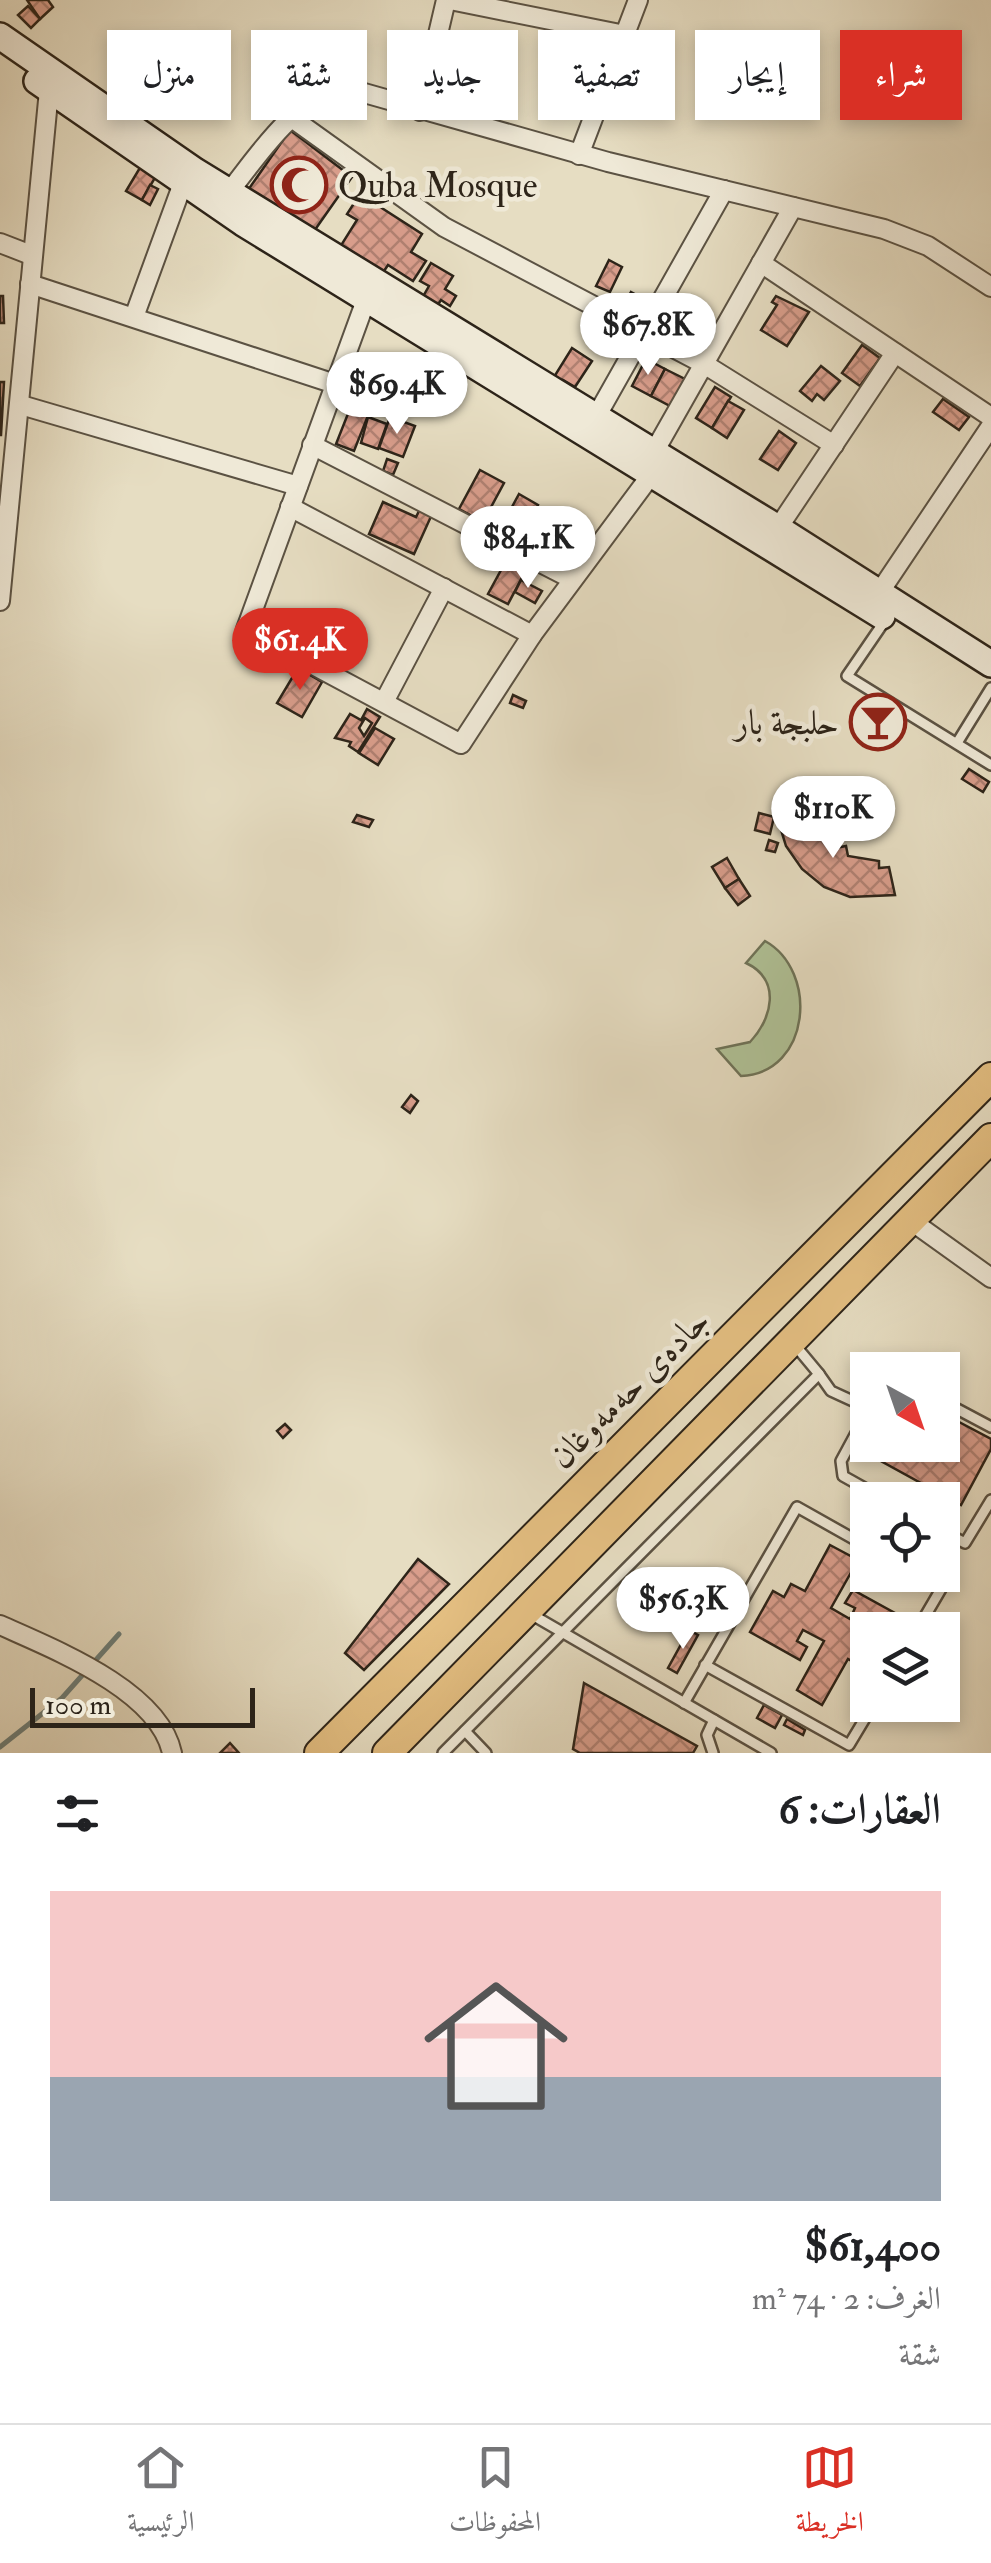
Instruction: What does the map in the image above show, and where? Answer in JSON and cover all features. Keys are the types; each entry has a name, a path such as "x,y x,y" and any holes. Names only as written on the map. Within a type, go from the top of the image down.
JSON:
{"main road":[{"name":"جادەی حەمەوغان","path":"319,1753 991,1077"},
{"path":"386,1753 991,1138"}],"street":[{"path":"440,30 448,0 600,30"},
{"path":"627,30 638,0"},
{"path":"0,36 183,183 366,300 520,382 596,416 652,463 778,528 991,685"},
{"path":"0,56 49,90 229,192 520,382 883,607 991,664"},
{"path":"1,591 49,90"},
{"path":"229,192 287,120"},
{"path":"296,120 444,227 704,364 834,445"},
{"path":"453,120 915,240 991,286"},
{"path":"579,154 592,120"},
{"path":"134,317 183,183"},
{"path":"596,416 724,190"},
{"path":"366,300 246,629 461,744 532,634 652,463 794,206"},
{"path":"0,243 31,255"},
{"path":"761,264 991,417"},
{"path":"30,284 335,384"},
{"path":"778,528 895,353"},
{"path":"21,405 298,486"},
{"path":"883,607 991,426"},
{"path":"312,445 572,580"},
{"path":"290,507 532,634"},
{"path":"384,702 444,588"},
{"path":"910,1220 991,1278"},
{"path":"0,1625 114,1683 157,1720 172,1753"}],"lane":[{"path":"883,607 848,676 991,764"},
{"path":"956,743 991,685"},
{"path":"792,1341 831,1390 850,1400"},
{"path":"448,1752 818,1374"},
{"path":"960,1411 991,1427"},
{"path":"850,1445 842,1461 843,1476 854,1482"},
{"path":"960,1541 964,1543 991,1500"},
{"path":"684,1703 798,1507 850,1537"},
{"path":"526,1611 772,1753"},
{"path":"705,1665 849,1745 863,1722"},
{"path":"713,1753 706,1735 714,1720"},
{"path":"465,1731 486,1753"}],"green space":[{"path":"765,941 782,955 794,974 800,996 800,1019 794,1040 782,1058 764,1071 741,1076 717,1049 750,1042 764,1022 769,989 765,979 746,963"}],"building":[{"path":"27,0 48,0 53,7 40,19"},
{"path":"28,6 40,19 31,28 18,15"},
{"name":"Quba Mosque","path":"290,130 352,177 312,234 246,193"},
{"path":"141,166 156,176 142,200 126,191"},
{"path":"150,185 158,189 150,205 142,200"},
{"path":"360,194 422,234 411,252 426,261 413,281 388,265 382,274 340,247 357,220 347,214"},
{"path":"609,260 622,267 610,292 596,286"},
{"path":"431,263 453,276 445,289 456,296 450,306 441,300 435,309 421,300 429,286 420,281"},
{"path":"631,292 653,304 643,321 622,308"},
{"path":"3,296 4,323 0,323"},
{"path":"776,296 809,312 787,346 761,330 777,305 772,302"},
{"path":"673,311 706,329 694,350 661,331"},
{"path":"862,345 880,358 860,386 842,373"},
{"path":"572,348 592,361 575,387 563,380 557,390 549,385"},
{"path":"646,359 665,369 651,396 632,386"},
{"path":"821,366 840,381 824,400 817,394 812,401 800,391"},
{"path":"665,369 687,380 672,407 651,396"},
{"path":"0,382 4,382 1,435 0,435"},
{"path":"715,387 731,397 712,428 696,418"},
{"path":"943,399 969,417 959,430 933,412"},
{"path":"728,401 744,410 727,438 712,428"},
{"path":"351,406 369,413 354,451 336,444"},
{"path":"368,417 387,424 378,449 361,443"},
{"path":"390,417 415,426 403,457 379,448"},
{"path":"779,431 796,443 778,470 760,459"},
{"path":"387,459 398,463 393,475 383,471"},
{"path":"480,470 504,483 483,522 459,509"},
{"path":"519,494 538,505 532,517 512,507"},
{"path":"383,502 416,517 421,507 433,512 414,554 369,534"},
{"path":"512,509 525,516 523,521 529,524 526,529 522,526 521,539 504,524"},
{"path":"506,561 525,572 508,604 488,594"},
{"path":"521,580 542,591 535,603 515,592"},
{"path":"298,668 322,682 302,717 277,703"},
{"path":"513,695 526,701 523,708 510,703"},
{"path":"367,709 380,717 358,752 349,746 351,742 335,738 350,714 361,720","holes":["365,718 372,723 364,736 359,728"]},
{"path":"375,728 394,739 378,765 359,753"},
{"path":"969,769 989,782 983,792 962,779"},
{"path":"806,811 808,820 816,818 835,848 846,846 848,856 879,861 879,868 889,867 895,895 850,897 824,887 802,869 786,846 778,820"},
{"path":"759,813 774,817 770,834 755,830"},
{"path":"357,815 373,820 369,827 353,822"},
{"path":"769,840 778,843 775,852 766,850"},
{"path":"727,858 739,879 725,888 712,867"},
{"path":"739,879 750,896 738,905 725,888"},
{"path":"411,1095 418,1101 410,1113 402,1107"},
{"path":"960,1423 991,1439 991,1449 961,1505 960,1482 919,1482 883,1462 960,1462"},
{"path":"285,1424 291,1430 283,1438 277,1431"},
{"path":"830,1545 850,1556 850,1574 831,1608 850,1619 850,1660 822,1705 797,1690 824,1641 803,1630 797,1641 807,1647 800,1660 750,1632 773,1591 784,1597 791,1584 805,1591"},
{"path":"418,1559 449,1584 364,1670 345,1653"},
{"path":"852,1592 893,1612 853,1612 855,1608 845,1603"},
{"path":"654,1596 659,1601 649,1613 644,1609"},
{"path":"637,1607 648,1615 644,1621 633,1613"},
{"path":"689,1630 698,1635 677,1673 668,1668"},
{"path":"584,1683 697,1746 693,1753 580,1753 573,1749"},
{"path":"764,1705 782,1715 775,1728 757,1718"},
{"path":"787,1719 805,1730 803,1735 784,1725"},
{"path":"230,1743 239,1753 220,1753"}],"waterway":[{"path":"0,1747 62,1698 119,1634"}],"place":[{"name":"Quba Mosque","path":"299,185"},
{"name":"حلبجة بار","path":"878,722"}]}
